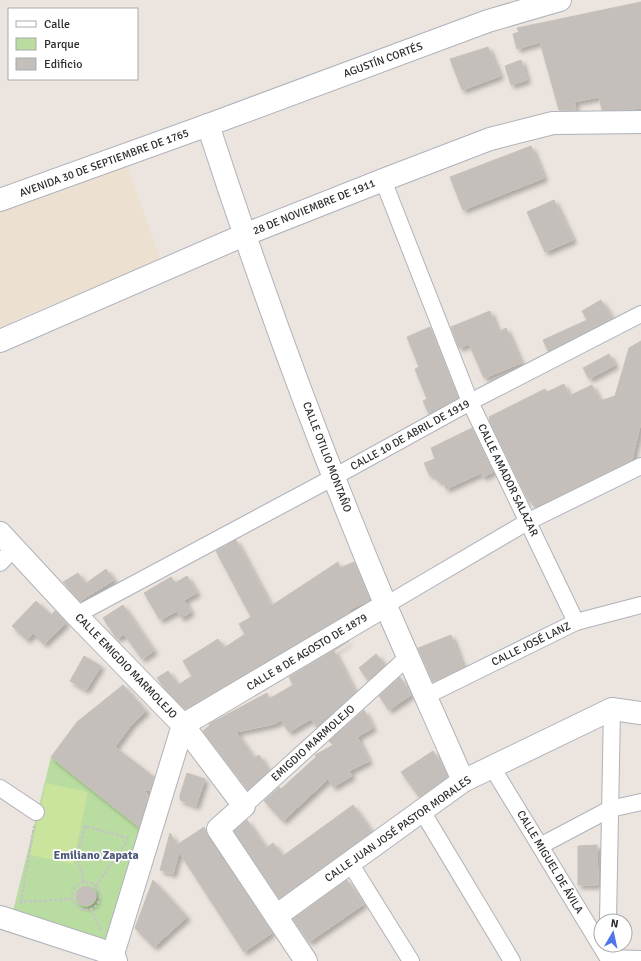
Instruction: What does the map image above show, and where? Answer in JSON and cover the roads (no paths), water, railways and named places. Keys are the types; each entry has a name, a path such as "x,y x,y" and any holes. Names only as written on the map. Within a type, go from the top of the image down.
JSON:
{"street":[{"name":"AGUSTÍN CORTÉS","path":"208,125 488,21 560,0"},
{"name":"28 DE NOVIEMBRE DE 1911","path":"0,341 244,235 490,139 553,123 641,122"},
{"name":"AVENIDA 30 DE SEPTIEMBRE DE 1765","path":"0,200 208,125"},
{"name":"CALLE OTILIO MONTAÑO","path":"208,125 244,235 334,477 408,657 463,781"},
{"name":"CALLE AMADOR SALAZAR","path":"383,180 470,402 576,622"},
{"name":"CALLE 10 DE ABRIL DE 1919","path":"76,615 334,477 470,402 641,314"},
{"name":"CALLE 8 DE AGOSTO DE 1879","path":"183,725 527,522 641,466"},
{"name":"CALLE EMIGDIO MARMOLEJO","path":"5,548 76,615 183,725 244,806"},
{"name":"CALLE JOSÉ LANZ","path":"426,696 576,622 641,605"},
{"name":"EMIGDIO MARMOLEJO","path":"276,916 218,829 408,657"},
{"path":"608,913 612,709 641,713"},
{"name":"CALLE JUAN JOSÉ PASTOR MORALES","path":"276,916 463,781 612,709"},
{"path":"11,913 114,958 139,840 183,725"},
{"name":"CALLE MIGUEL DE ÁVILA","path":"492,767 608,954"},
{"path":"0,788 36,812"},
{"path":"540,846 610,809 641,802"},
{"path":"422,811 512,961"},
{"path":"350,863 411,961"},
{"path":"276,916 306,961"},
{"path":"608,954 641,959"}],"district":[{"name":"Emiliano Zapata","path":"96,855"}]}
